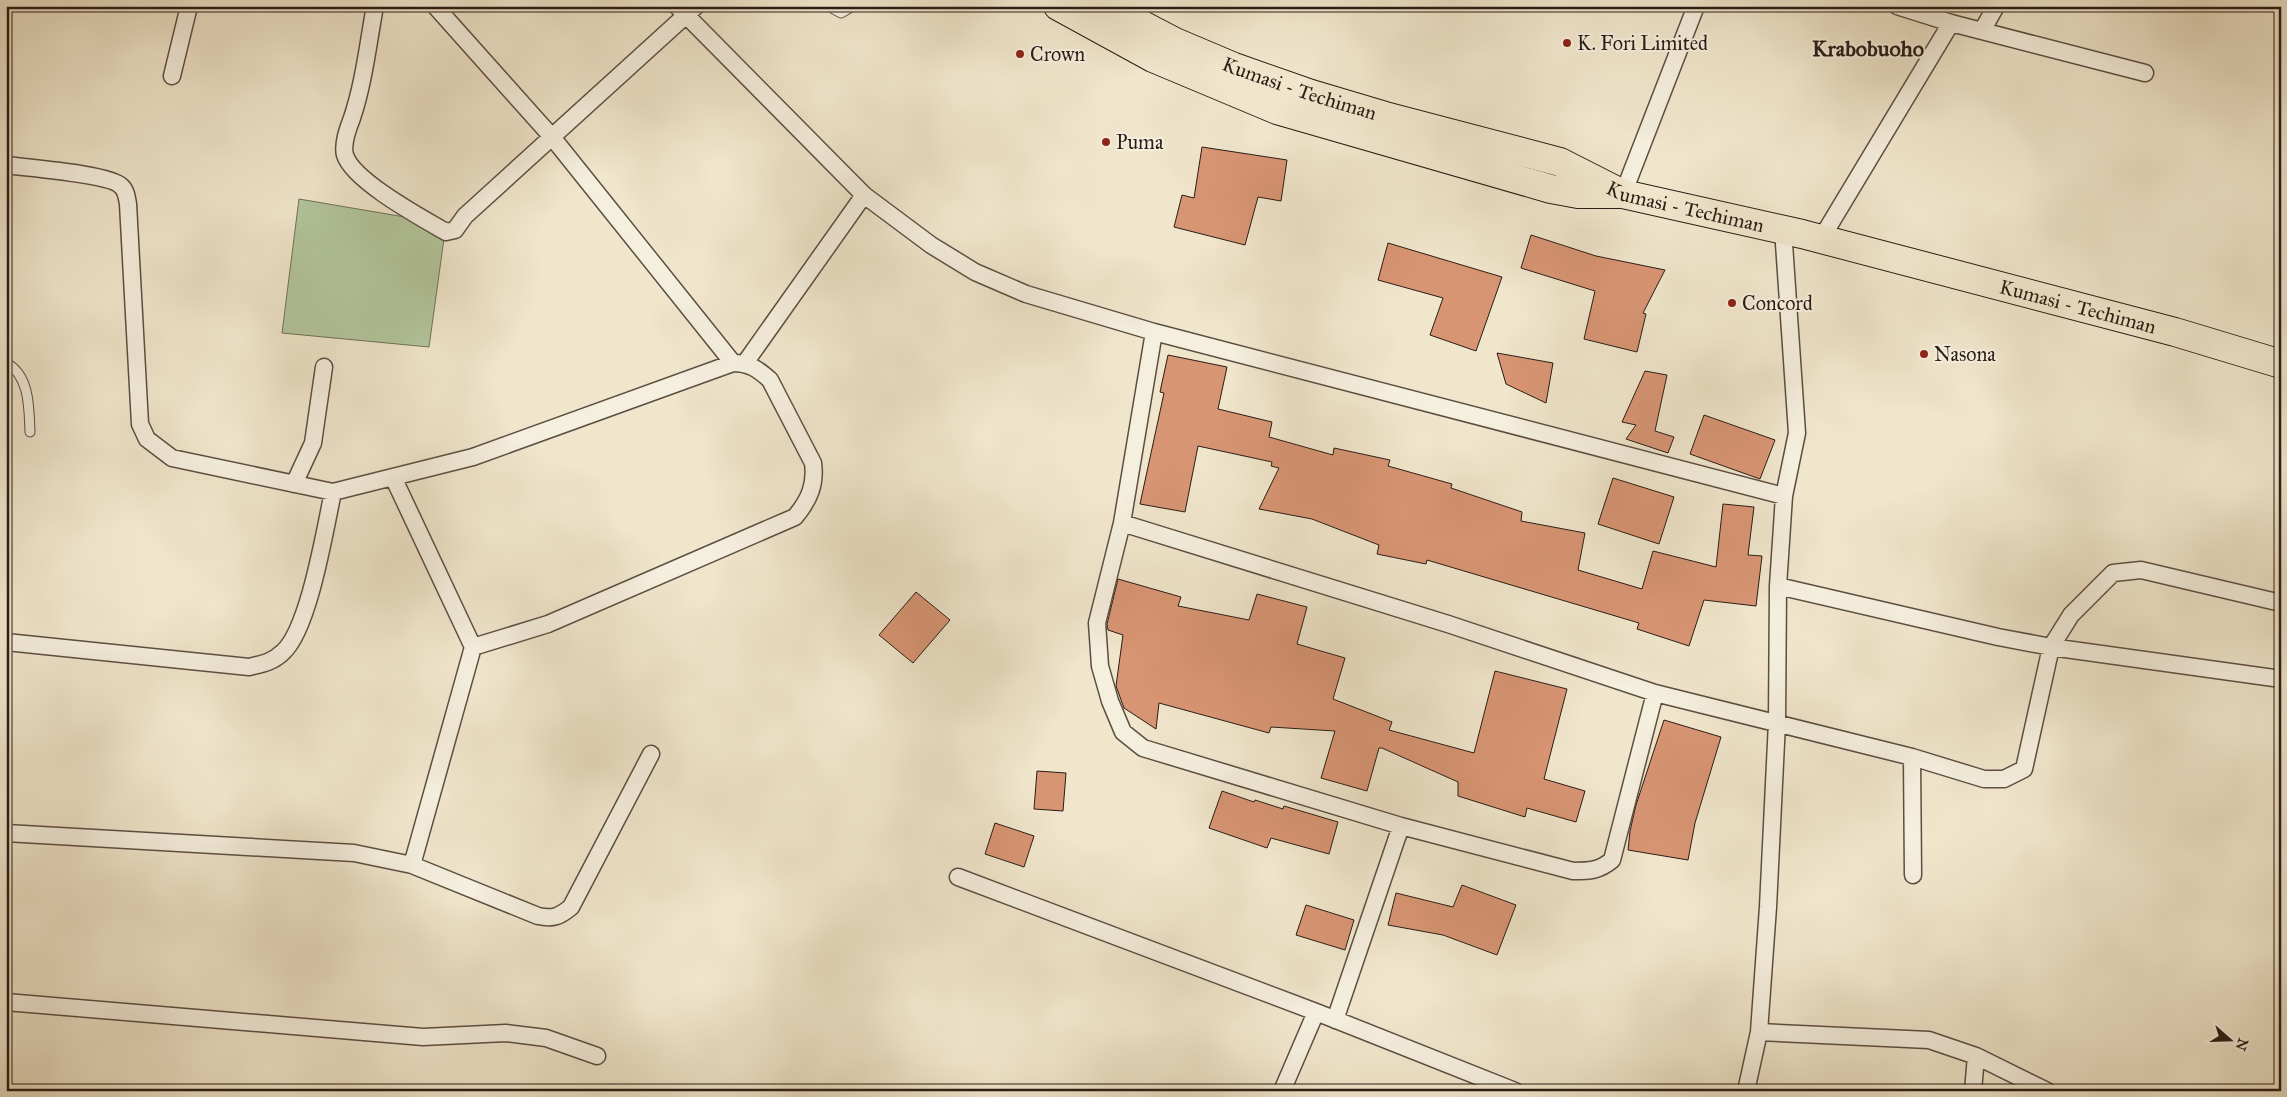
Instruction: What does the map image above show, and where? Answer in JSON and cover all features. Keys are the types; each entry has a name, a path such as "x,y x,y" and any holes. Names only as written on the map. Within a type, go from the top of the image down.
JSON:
{"highway":[{"path":"1058,6 1082,22 1153,58 1277,110 1551,189 1578,194 1623,194"},
{"name":"Kumasi - Techiman","path":"1123,10 1175,42 1242,70 1311,94 1385,116 1560,162 1623,194 1783,229 2175,332 2280,367"}],"street":[{"path":"172,76 189,6"},
{"path":"375,6 360,95 347,131 345,154 353,170 398,203 446,232 455,230 465,216 552,137 686,9 864,195 931,245 975,272 1026,294 1154,332 1784,496"},
{"path":"435,6 552,137 739,363 760,370 770,380 813,463 815,477 812,491 804,506 795,517 548,624 473,647"},
{"path":"1623,194 1696,6"},
{"path":"1897,6 1951,23 2145,73"},
{"path":"1982,31 1996,6"},
{"path":"1821,239 1951,23"},
{"path":"6,165 100,178 121,185 125,192 128,204 140,424 146,439 172,458 333,492 473,457 739,363 864,195"},
{"path":"1746,1091 1759,1032 1777,722 1778,586 1784,496 1797,433 1783,229"},
{"path":"1154,332 1122,523 1097,623 1100,666 1110,702 1123,732 1143,748 1401,826 1572,871 1590,871 1602,868 1612,860 1655,693"},
{"path":"294,484 313,443 324,367"},
{"path":"393,477 473,647 412,865"},
{"path":"6,642 248,667 269,662 284,651 296,635 306,610 333,492"},
{"path":"1122,523 1448,624 1655,693 1912,757 1984,779 2004,779 2024,769 2051,647 2071,615 2113,573 2141,570 2281,603"},
{"path":"1778,586 1998,638 2281,679"},
{"path":"6,833 354,853 412,865 538,916 551,918 560,916 571,907 651,754"},
{"path":"1912,757 1913,875"},
{"path":"1335,1020 1401,826"},
{"path":"958,877 1316,1012 1482,1085 1515,1091"},
{"path":"6,1002 423,1037 506,1033 546,1038 597,1056"},
{"path":"1282,1091 1316,1012"},
{"path":"1759,1032 1929,1040 1976,1056 2047,1091"},
{"path":"1973,1091 1976,1056"}],"lane":[{"path":"828,6 841,13 853,6"},
{"path":"6,363 14,368 28,396 30,432"}],"green space":[{"path":"299,199 446,224 429,347 282,333"}],"building":[{"path":"1202,147 1287,160 1281,201 1258,197 1245,245 1174,227 1182,195 1194,198"},
{"path":"1531,235 1596,256 1665,270 1643,313 1646,314 1637,352 1584,339 1595,291 1521,268"},
{"path":"1388,243 1502,277 1476,351 1430,335 1443,298 1378,280"},
{"path":"1497,353 1553,363 1546,403 1506,384"},
{"path":"1168,355 1227,367 1218,409 1272,422 1269,437 1333,455 1334,448 1390,460 1388,466 1452,484 1451,488 1522,512 1521,521 1585,533 1578,570 1642,589 1653,551 1716,567 1723,504 1754,507 1748,555 1762,556 1756,606 1704,600 1689,646 1637,629 1639,623 1427,560 1426,564 1377,554 1379,545 1312,519 1259,509 1279,468 1271,466 1272,462 1198,446 1185,512 1140,504 1164,393 1160,392"},
{"path":"1645,371 1667,375 1655,431 1674,437 1668,453 1626,439 1636,425 1622,422"},
{"path":"1704,415 1775,440 1760,479 1690,454"},
{"path":"1613,478 1674,497 1659,544 1598,524"},
{"path":"1118,579 1181,597 1178,606 1249,620 1257,594 1307,607 1297,644 1345,658 1333,699 1392,722 1389,730 1474,753 1495,671 1567,689 1544,779 1585,791 1576,822 1527,808 1525,817 1458,796 1458,782 1382,748 1379,748 1367,791 1321,778 1335,731 1271,727 1269,733 1159,703 1156,729 1124,708 1116,686 1123,635 1108,630 1107,624"},
{"path":"916,592 950,620 913,663 879,635"},
{"path":"1664,720 1721,737 1695,823 1688,860 1628,850 1636,805"},
{"path":"1037,771 1066,773 1063,811 1034,809"},
{"path":"1222,791 1254,802 1255,800 1283,809 1284,806 1338,822 1329,854 1271,838 1267,848 1209,828"},
{"path":"995,823 1034,836 1024,867 985,854"},
{"path":"1462,885 1516,905 1497,955 1443,935 1388,925 1396,893 1453,907"},
{"path":"1306,905 1354,920 1345,950 1296,935"}],"place":[{"name":"K. Fori Limited","path":"1567,43"},
{"name":"Crown","path":"1020,54"},
{"name":"Puma","path":"1106,142"},
{"name":"Concord","path":"1732,303"},
{"name":"Nasona","path":"1924,354"}],"district":[{"name":"Krabobuoho","path":"1868,48"}]}
